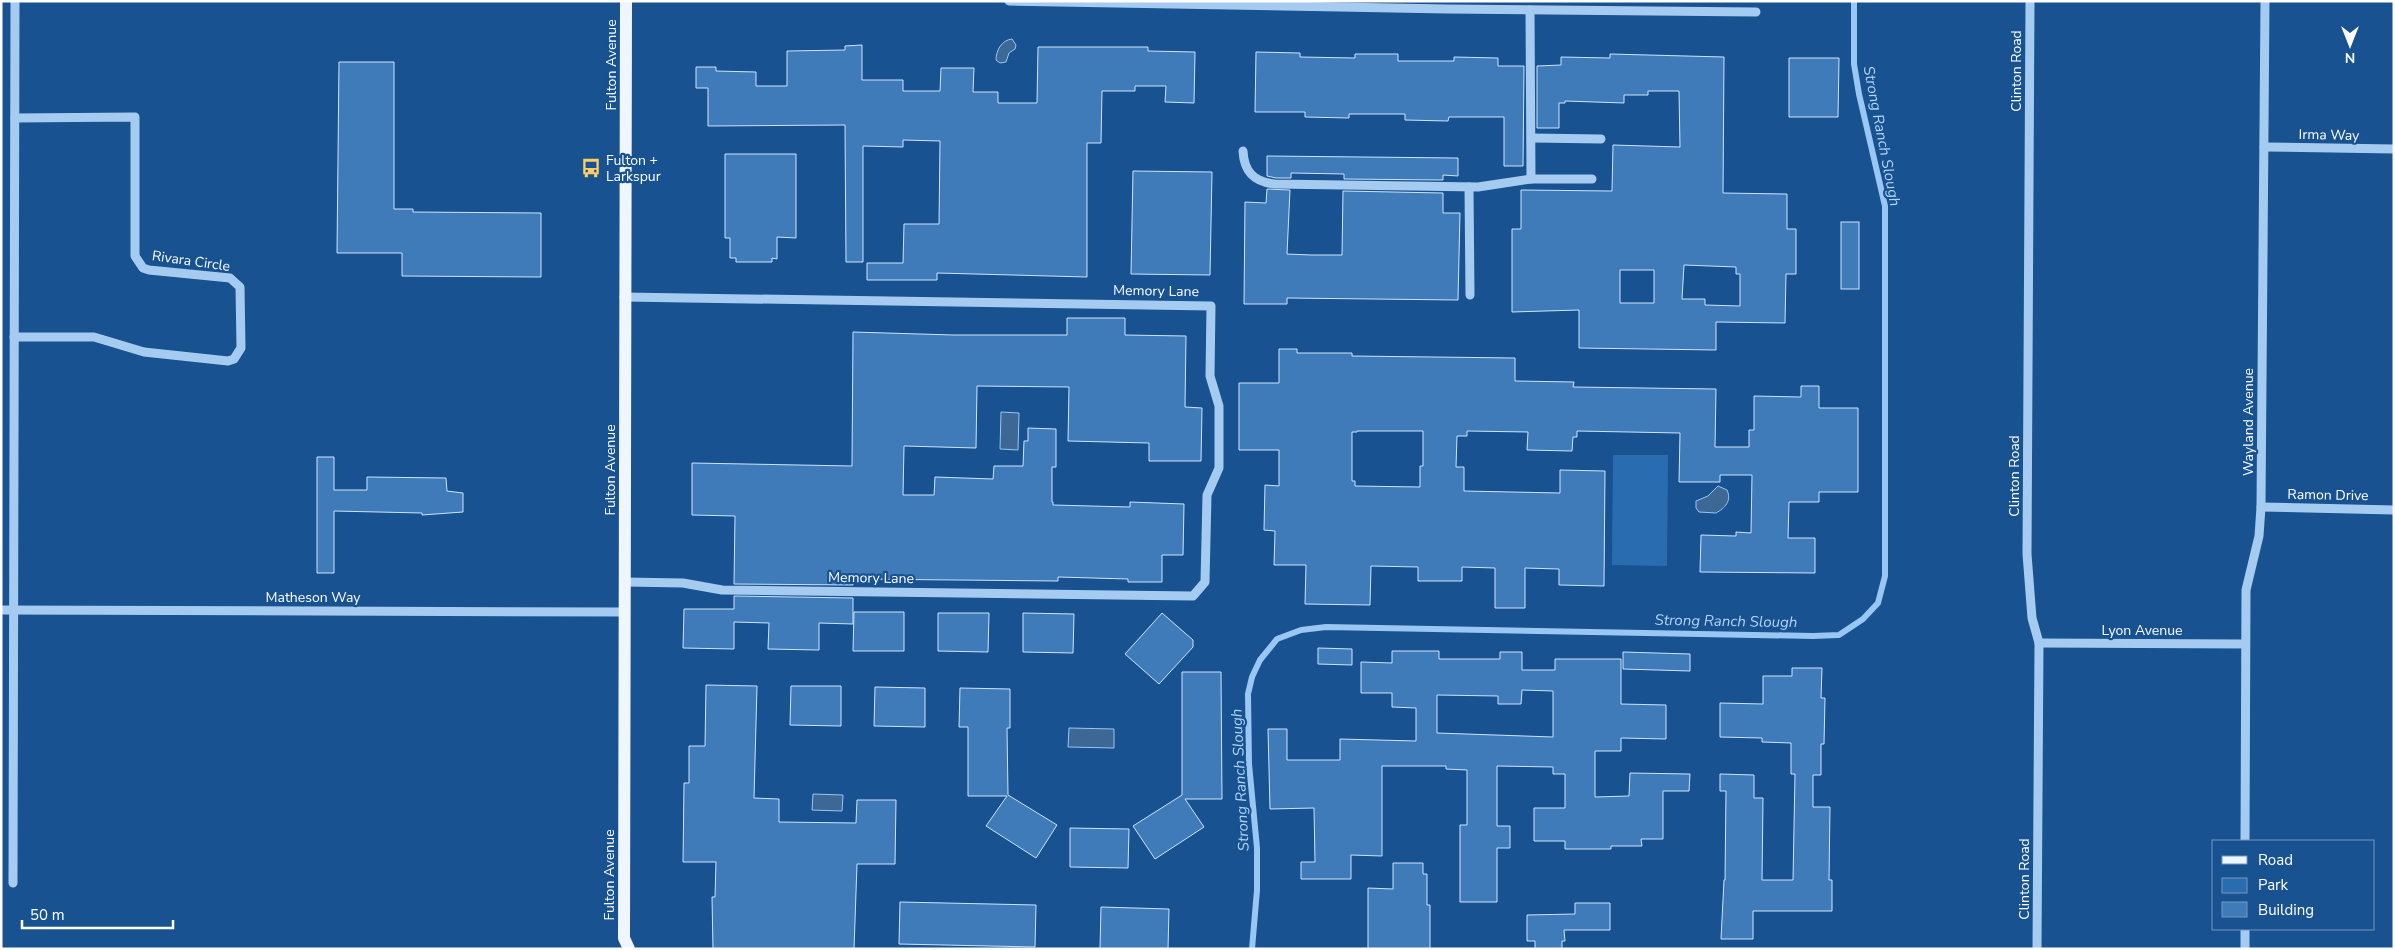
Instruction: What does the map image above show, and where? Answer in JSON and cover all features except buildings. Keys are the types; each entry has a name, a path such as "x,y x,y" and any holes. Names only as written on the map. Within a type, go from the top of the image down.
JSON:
{"main road":[{"name":"Fulton Avenue","path":"624,945 626,1"}],"street":[{"path":"13,883 15,1"},
{"path":"1009,1 1756,12"},
{"name":"Clinton Road","path":"2030,1 2027,554 2032,618 2039,643 2037,949"},
{"name":"Wayland Avenue","path":"2245,840 2244,644 2246,590 2258,536 2261,507 2265,1"},
{"path":"1530,10 1531,179"},
{"name":"Rivara Circle","path":"14,337 94,337 144,352 228,361 234,359 241,348 240,287 236,281 230,278 149,270 143,268 135,256 135,117 15,118"},
{"path":"1532,138 1601,139"},
{"name":"Irma Way","path":"2264,148 2394,149"},
{"path":"1243,151 1246,170 1258,181 1266,183 1487,187 1531,179 1592,179"},
{"path":"1469,187 1470,295"},
{"name":"Memory Lane","path":"624,297 1211,306 1210,376 1219,406 1219,468 1207,495 1205,582 1193,596 722,590 683,583 625,582"},
{"name":"Ramon Drive","path":"2261,507 2394,510"},
{"name":"Matheson Way","path":"1,610 624,612"},
{"name":"Lyon Avenue","path":"2039,643 2244,644"},
{"path":"2245,930 2245,949"}],"green space":[{"path":"1613,455 1668,455 1667,566 1612,565"}],"shaded area":[{"path":"1012,39 1016,45 1015,49 1009,53 1006,62 1000,63 996,60 998,49 1005,41"},
{"path":"1001,412 1019,413 1018,450 1000,449"},
{"path":"1718,486 1727,490 1729,498 1727,504 1716,513 1699,512 1696,508 1696,501 1708,496"},
{"path":"1069,728 1114,729 1114,748 1068,747"},
{"path":"813,794 843,795 842,811 812,810"}],"waterway":[{"name":"Strong Ranch Slough","path":"1252,949 1257,890 1257,848 1249,764 1248,694 1252,677 1260,660 1277,639 1301,630 1326,627 1839,635 1863,619 1878,603 1885,576 1885,206 1859,94 1854,64 1854,1"}],"place":[{"name":"Fulton + Larkspur","path":"591,168"}]}
